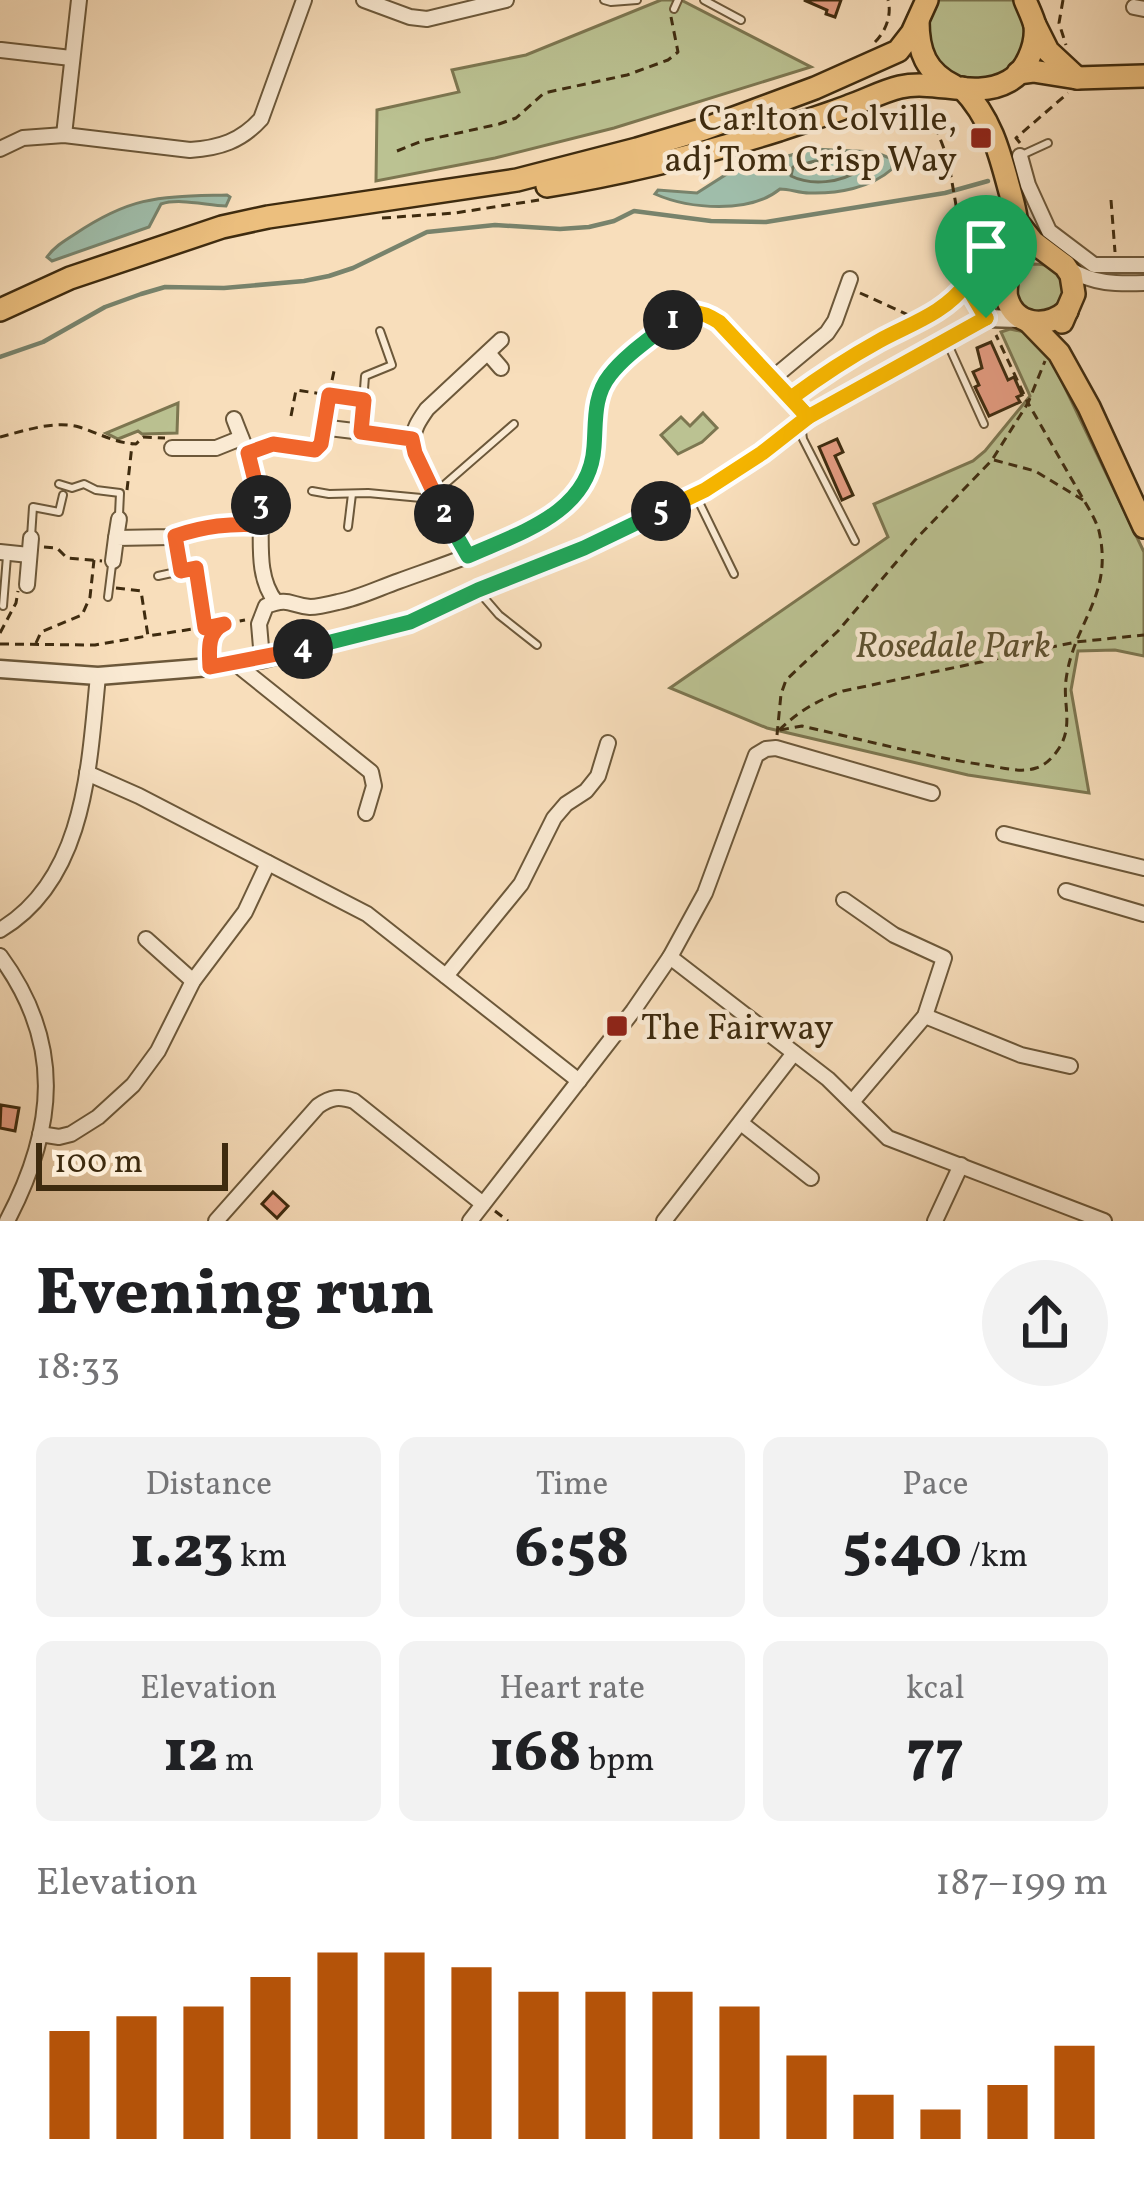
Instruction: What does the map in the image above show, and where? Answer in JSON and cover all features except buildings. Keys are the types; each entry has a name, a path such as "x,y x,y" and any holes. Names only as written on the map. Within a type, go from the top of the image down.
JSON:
{"main road":[{"path":"922,10 922,57 939,78 973,99 1005,149"},
{"path":"0,310 70,278 222,227 517,180 704,129 898,51 922,10"},
{"path":"1033,11 1034,45 999,102 1018,223 1009,303 1059,353 1144,527"},
{"path":"1033,11 1048,51 1077,78"},
{"path":"179,242 330,214 466,200 615,175 778,130 898,87 989,88 1034,71 1077,78 1144,76"},
{"path":"1018,223 1058,261 1074,284 1060,329 1059,353"},
{"path":"1009,276 1029,257 1058,261"},
{"path":"1025,320 1049,322 1069,308"}],"street":[{"path":"64,135 79,0"},
{"path":"0,149 23,138 64,135 190,150 232,143 248,134 261,118 304,0"},
{"path":"364,0 427,19 465,5 506,0"},
{"path":"1,50 71,58"},
{"path":"1005,149 1028,185 1048,231 1094,265 1144,265"},
{"path":"1058,261 1079,276 1107,284 1144,283"},
{"path":"986,318 1009,276"},
{"path":"1069,308 1107,284"},
{"path":"772,378 827,333 851,290"},
{"path":"262,659 260,618 266,606 291,600 311,607 343,602 468,556 548,520 569,503 586,478 594,452 599,394 610,375 679,314 693,311 719,322 791,398 804,420"},
{"path":"0,669 98,676 210,667 262,659 410,622 696,495 804,420 986,318 1025,320"},
{"path":"468,556 434,495 412,439 427,409 501,340"},
{"path":"488,353 501,368"},
{"path":"234,419 262,510 262,564 276,602"},
{"path":"328,428 353,426 412,439"},
{"path":"172,448 245,446"},
{"path":"113,561 118,519"},
{"path":"116,538 175,536 230,523 261,525"},
{"path":"4,553 30,546 27,586"},
{"path":"235,664 371,772 374,786 366,813"},
{"path":"0,930 21,917 52,879 74,834 87,773 98,676"},
{"path":"446,976 521,884 554,818 598,776 608,743"},
{"path":"470,1221 634,1011 670,957 704,893 757,755 772,749 921,794"},
{"path":"87,773 367,914 579,1081"},
{"path":"1004,834 1144,868"},
{"path":"40,1135 59,1138 71,1134 98,1117 133,1084 158,1051 193,981 244,912 268,863"},
{"path":"1077,894 1144,914"},
{"path":"844,900 894,935 951,960 925,1016 852,1102"},
{"path":"146,939 193,981"},
{"path":"0,956 33,1008 44,1046 46,1090 40,1135 8,1221"},
{"path":"670,957 794,1053 888,1138 1104,1221"},
{"path":"925,1016 1051,1070 1070,1066"},
{"path":"664,1221 794,1053"},
{"path":"216,1221 318,1106 340,1096 354,1101 483,1204"},
{"path":"741,1123 805,1174 790,1184"},
{"path":"935,1221 961,1166"}],"lane":[{"path":"604,0 637,0"},
{"path":"705,0 741,20"},
{"path":"1005,149 1028,150 1048,143"},
{"path":"353,426 364,400 365,376 392,365 380,331"},
{"path":"946,338 984,424"},
{"path":"804,420 803,439 855,541"},
{"path":"312,491 434,495 514,424"},
{"path":"58,484 72,488 84,484 120,493 118,519"},
{"path":"30,546 34,507 59,512 63,494"},
{"path":"348,527 352,494"},
{"path":"696,495 734,574"},
{"path":"175,536 181,571"},
{"path":"3,606 4,553"},
{"path":"109,592 113,561"},
{"path":"158,576 196,568"},
{"path":"478,590 499,615 537,645"}],"path":[{"path":"870,46 887,23 888,0"},
{"path":"397,151 515,118 544,93 627,75 668,60 678,52 670,20 676,4"},
{"path":"778,730 802,726 952,760 1016,770 1037,768 1053,757 1063,741 1068,722 1065,685 1076,642 1102,579 1098,525 966,284 948,159 928,110 911,100"},
{"path":"368,220 455,213 553,197"},
{"path":"1111,200 1116,266"},
{"path":"791,398 948,303 966,284"},
{"path":"851,290 920,321"},
{"path":"772,749 786,680 838,631 915,540 992,460 1028,403 1044,362 1059,353"},
{"path":"245,446 315,450 321,444 332,368"},
{"path":"291,416 296,390 364,400"},
{"path":"0,437 74,425 121,443 136,444 143,437 175,438 172,448"},
{"path":"118,519 124,516 132,444"},
{"path":"992,460 1035,471 1084,501"},
{"path":"30,546 58,548 67,558 113,561"},
{"path":"35,645 40,632 82,615 90,597 94,560"},
{"path":"196,568 205,628"},
{"path":"109,592 140,591 148,636"},
{"path":"0,644 95,645 260,618"},
{"path":"210,667 209,641 224,624"},
{"path":"778,730 815,701 843,691 1076,642 1144,635"},
{"path":"483,1204 508,1221"}],"green space":[{"path":"661,0 681,0 811,67 614,128 376,181 377,110 459,92 452,70 526,55"},
{"path":"937,0 1015,0 1026,31 1019,55 1004,72 987,80 969,81 952,74 938,62 930,45 929,24"},
{"path":"1033,264 1052,268 1065,280 1062,305 1040,316 1018,305 1015,281"},
{"name":"Rosedale Park","path":"1010,329 1044,344 1144,552 1144,656 1115,650 1078,651 1071,690 1089,793 968,775 767,728 670,688 888,537 874,504 973,461 985,451 1030,396 1001,332"},
{"path":"178,403 177,433 138,431 118,439 106,433"},
{"path":"703,413 717,428 678,454 661,435 681,417 690,426"}],"water":[{"path":"813,149 875,152 892,159 892,169 853,188 820,193 780,189 736,206 702,206 655,194 658,190 697,193 730,172"},
{"path":"227,195 226,206 161,204 149,227 52,261 47,257 95,221 131,205"}],"waterway":[{"path":"0,357 43,342 105,307 141,294 165,287 224,288 329,276 427,232 495,225 589,227 634,211 766,222 945,193 988,181"}],"place":[{"name":"Carlton Colville, adj Tom Crisp Way","path":"981,138"},
{"name":"The Fairway","path":"617,1026"}],"route":[{"path":"986,318 808,417 719,322 693,311 679,314 610,375 599,394 594,452 586,478 569,503 548,520 468,556 436,499 412,439 361,432 364,400 329,395 321,444 315,450 273,444 248,453 262,510 261,525 204,526 175,536 181,571 196,568 205,628 224,624 209,641 210,667 262,659 410,622 584,548 705,490 762,453 808,417 791,398 948,303 966,284 986,318"}]}
